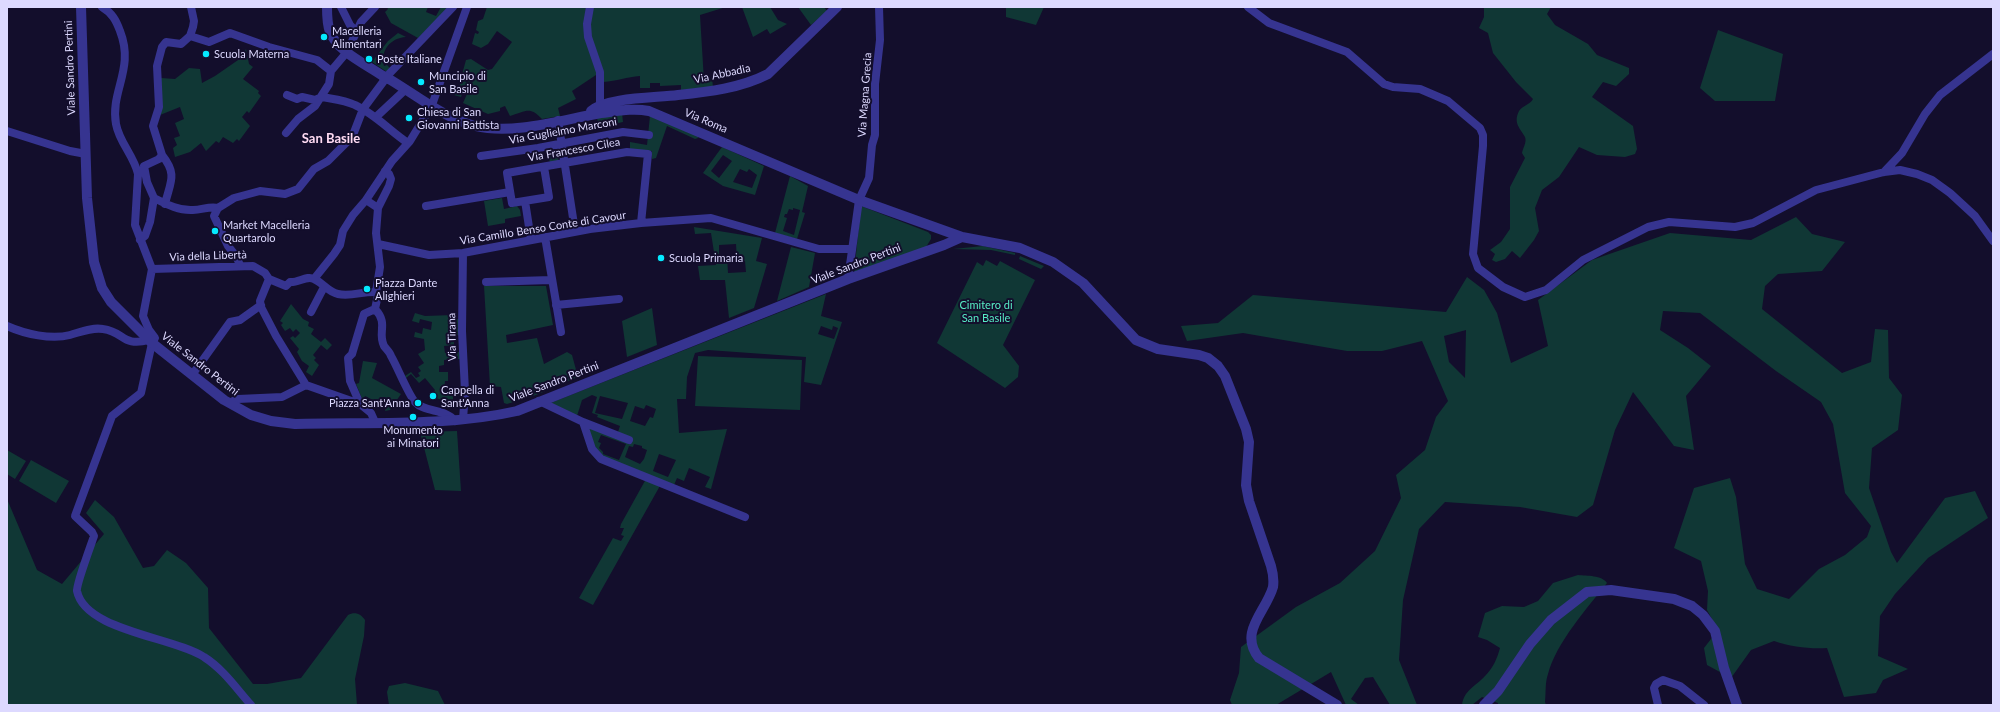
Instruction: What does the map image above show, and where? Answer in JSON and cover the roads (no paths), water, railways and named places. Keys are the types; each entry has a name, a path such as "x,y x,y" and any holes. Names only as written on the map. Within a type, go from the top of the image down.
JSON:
{"street":[{"name":"Viale Sandro Pertini","path":"81,7 82,100 86,154 87,198 92,252 96,272 110,302 151,341 192,375 230,403 251,415 279,422 295,424 459,421 517,411 848,278 944,245 962,236"},
{"path":"102,7 117,21 126,53 115,118 119,136 136,167 138,180 135,225 152,269 143,316 149,330 155,338 151,341 141,393 112,416 74,516 92,532 94,536 76,589 81,603 87,611 121,628 188,649 204,656 221,669 251,705"},
{"path":"165,204 173,178 169,163 162,154 153,126 159,107 157,66 166,42 181,44 190,36 194,25 191,7"},
{"name":"Via Roma","path":"327,7 330,32 335,40 347,52 385,79 406,89 455,119 473,126 493,129 518,128 625,109 649,111 859,200 962,236 1020,248 1053,262 1083,283 1136,340 1158,349 1199,355 1208,358 1218,366 1225,376 1249,442 1246,485 1249,501 1271,566 1273,577 1273,587 1252,632 1251,642 1253,650 1259,658 1337,705"},
{"path":"341,7 350,25 356,30"},
{"path":"286,133 298,119 315,106 328,84 331,71 347,52 356,30 364,18 375,7"},
{"path":"240,265 236,256 228,246 214,216 218,208 234,198 260,191 285,194 298,189 314,169 328,161 346,143 353,134 363,109 385,79 453,7"},
{"path":"376,292 365,291 347,295 338,294 324,287 314,279 340,245 343,231 353,216 366,200 385,171 408,143 432,105 467,7"},
{"path":"590,7 588,37 600,72 600,105 591,111 591,115"},
{"name":"Via Abbadia","path":"600,105 729,87 762,77 768,74 837,7"},
{"name":"Via Magna Grecia","path":"848,278 859,200 869,178 872,145 875,135 875,84 880,40 879,7"},
{"path":"1248,7 1269,23 1346,52 1384,84 1393,87 1420,89 1448,101 1480,128 1483,135 1483,146 1474,254 1478,268 1503,287 1518,295 1525,297 1546,290 1583,260 1648,227 1669,222 1735,227 1753,223 1816,190 1884,172 1900,170 1917,174 1932,180 1950,193 1975,216 1993,240"},
{"path":"190,36 209,42 230,33 269,47 317,60 331,71"},
{"path":"1884,172 1902,153 1925,114 1940,95 1993,54"},
{"path":"376,117 406,89"},
{"path":"287,95 297,99 302,97 315,100 322,96 354,104 376,117 391,132 408,143"},
{"path":"558,120 563,164 575,231"},
{"path":"7,131 70,152 86,154"},
{"name":"Via Guglielmo Marconi","path":"481,156 560,144 623,132 649,135"},
{"name":"Via Francesco Cilea","path":"510,192 507,173 627,152 648,154 641,223"},
{"path":"140,240 145,236 150,222 154,198 147,182 144,166 158,159 162,154"},
{"path":"426,206 510,192 512,203 549,198 544,167"},
{"path":"375,309 378,295 376,292 380,267 376,233 378,208 391,179 389,174 385,171"},
{"path":"154,198 165,204 185,210 213,207 218,208"},
{"path":"366,200 378,208"},
{"path":"525,201 531,240"},
{"name":"Via Camillo Benso Conte di Cavour","path":"378,244 428,255 463,253 575,231 641,223 711,218 819,249 852,250"},
{"path":"545,237 561,332"},
{"name":"Via Tirana","path":"459,421 465,391 462,332 463,253"},
{"name":"Via della Libertà","path":"152,269 240,265 253,266 265,273 269,280 286,286 290,282 296,282 306,278 314,279"},
{"path":"269,280 260,301 261,305 276,336 306,384 360,404 371,413 375,422"},
{"path":"486,282 552,280"},
{"path":"311,312 324,287"},
{"path":"556,305 619,299"},
{"path":"192,375 230,322 240,320 261,305"},
{"path":"375,309 381,316 384,346 391,354 415,403 444,412 459,421"},
{"path":"360,404 350,381 348,358 352,354 364,314 375,309"},
{"path":"7,326 33,335 58,336 69,336 100,329 110,330 132,342 137,343 151,341"},
{"path":"230,403 238,399 282,396 306,384"},
{"path":"539,401 583,422 629,440"},
{"path":"583,422 592,449 601,459 745,517"},
{"path":"1484,705 1498,691 1530,644 1551,620 1587,592 1611,590 1674,599 1692,606 1703,615 1715,631 1724,668 1737,705"},
{"path":"1658,705 1654,688 1656,684 1663,680 1680,686 1704,705"}],"place":[{"name":"Macelleria Alimentari","path":"324,37"},
{"name":"Scuola Materna","path":"206,54"},
{"name":"Poste Italiane","path":"369,59"},
{"name":"Muncipio di San Basile","path":"421,82"},
{"name":"Chiesa di San Giovanni Battista","path":"409,118"},
{"name":"Market Macelleria Quartarolo","path":"215,231"},
{"name":"Scuola Primaria","path":"661,258"},
{"name":"Piazza Dante Alighieri","path":"367,289"},
{"name":"Cappella di Sant'Anna","path":"433,396"},
{"name":"Piazza Sant'Anna","path":"418,403"},
{"name":"Monumento ai Minatori","path":"413,417"}],"district":[{"name":"San Basile","path":"331,139"}],"park label":[{"name":"Cimitero di San Basile","path":"986,311"}]}
